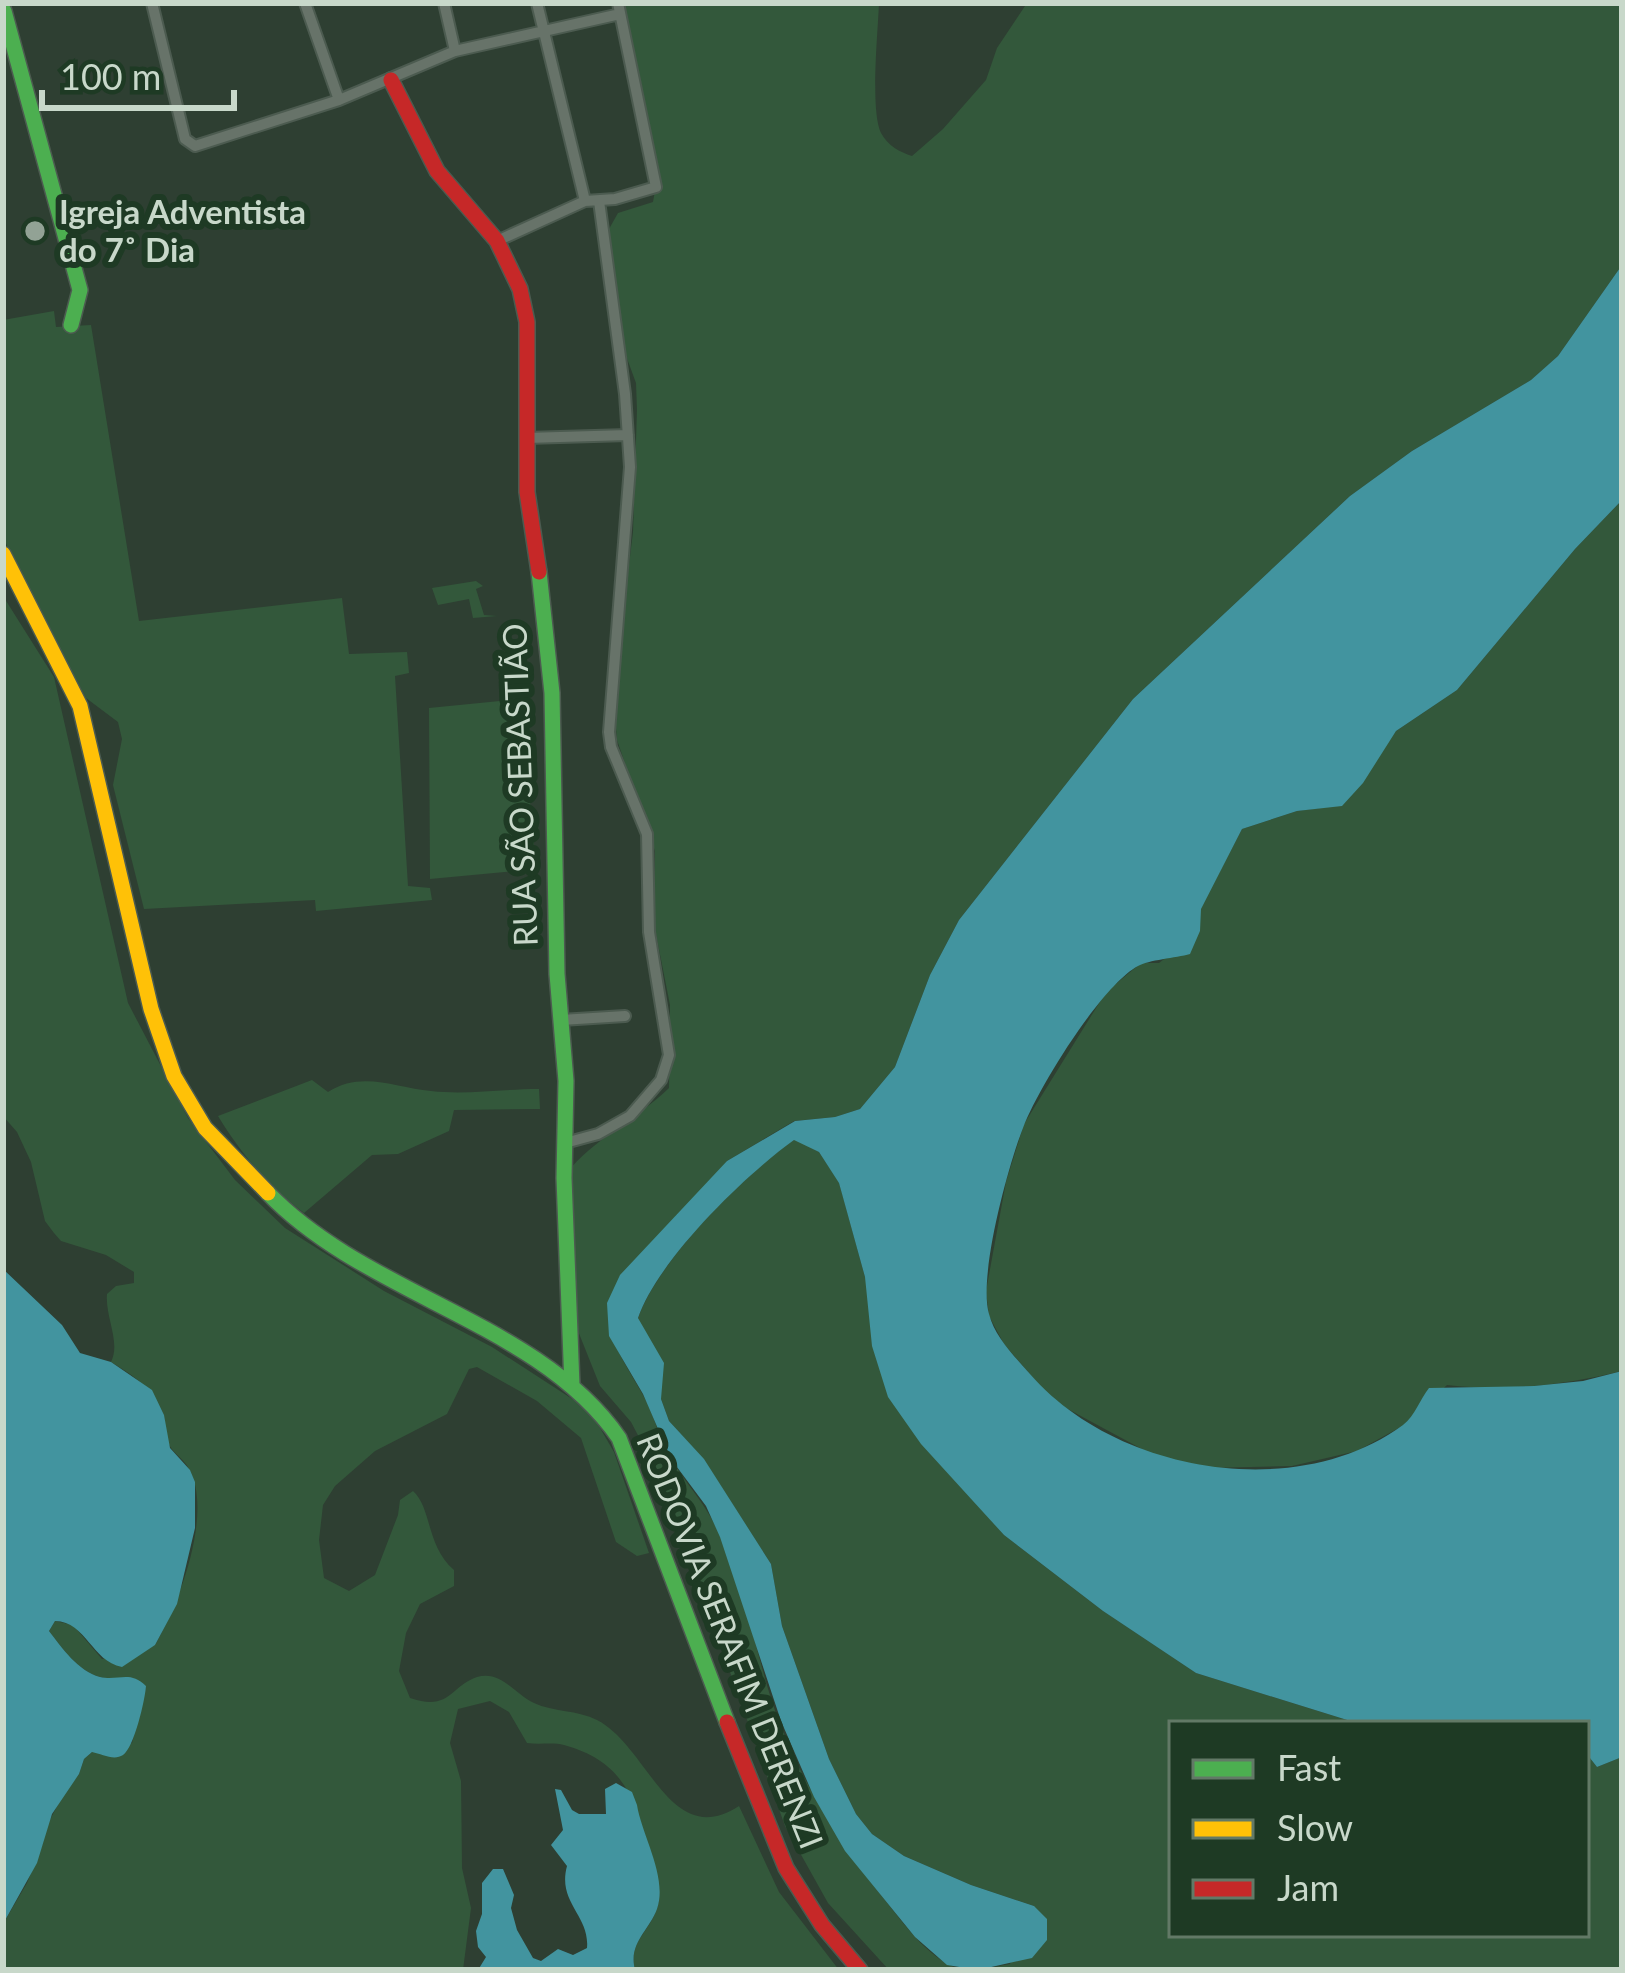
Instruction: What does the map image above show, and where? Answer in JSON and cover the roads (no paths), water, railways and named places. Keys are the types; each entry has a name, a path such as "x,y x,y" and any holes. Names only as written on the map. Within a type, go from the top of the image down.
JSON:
{"main road":[{"path":"3,21 5,7"},
{"path":"5,7 80,290 71,325"},
{"name":"RUA SÃO SEBASTIÃO","path":"391,80 437,171 497,241 520,289 527,322 527,492 547,623 552,693 556,974 572,1384"},
{"name":"RODOVIA SERAFIM DERENZI","path":"3,554 80,706 155,1023 174,1076 205,1128 295,1221 344,1255 531,1357 599,1409 619,1438 786,1868 822,1925 860,1970"}],"street":[{"path":"152,3 188,144 203,145 339,100 455,51 619,8 657,182 653,189 584,201 497,241"},
{"path":"304,3 339,100"},
{"path":"444,3 455,51"},
{"path":"537,3 584,201"},
{"path":"565,1143 598,1134 630,1116 661,1080 669,1055 649,932 647,834 609,732 626,530 628,435 599,201"},
{"path":"526,438 628,435"},
{"path":"561,1020 625,1016"}],"water":[{"path":"1622,265 1622,500 1457,690 1396,731 1363,783 1342,806 1297,811 1242,829 1201,909 1200,931 1190,954 1138,966 1089,1016 1056,1064 1023,1128 996,1221 987,1297 992,1322 1006,1346 1066,1408 1109,1434 1157,1454 1208,1466 1260,1469 1311,1464 1359,1450 1403,1425 1429,1388 1534,1386 1622,1371 1622,1757 1597,1767 1589,1757 1589,1721 1350,1721 1196,1673 1103,1611 1004,1535 921,1444 888,1397 872,1346 865,1277 839,1183 819,1152 794,1140 751,1175 683,1246 648,1295 638,1318 664,1363 661,1399 669,1421 704,1459 771,1564 782,1626 829,1759 856,1814 872,1834 904,1856 1034,1906 1047,1919 1047,1940 1032,1958 978,1970 947,1965 915,1937 845,1851 814,1797 781,1721 720,1537 706,1506 671,1459 643,1394 609,1336 607,1303 620,1275 727,1161 795,1121 860,1109 895,1067 930,975 959,920 1133,699 1350,496 1412,451 1531,380 1558,356"},
{"path":"3,1269 62,1325 80,1353 111,1362 152,1390 164,1415 170,1448 195,1482 195,1528 177,1604 155,1645 122,1667 103,1657 66,1623 55,1621 49,1631 85,1670 100,1677 135,1678 146,1686 145,1693 127,1751 116,1757 92,1752 84,1759 52,1814 37,1863 3,1924"},
{"path":"616,1783 632,1792 659,1884 657,1909 634,1952 635,1970 478,1970 486,1957 478,1947 476,1931 482,1914 482,1883 493,1869 503,1869 514,1895 511,1908 517,1930 533,1958 541,1961 558,1949 573,1955 587,1948 584,1926 566,1890 567,1866 551,1845 563,1830 555,1789 561,1790 579,1814 606,1814 605,1789"}],"place":[{"name":"Igreja Adventista do 7˚ Dia","path":"35,231"}]}
